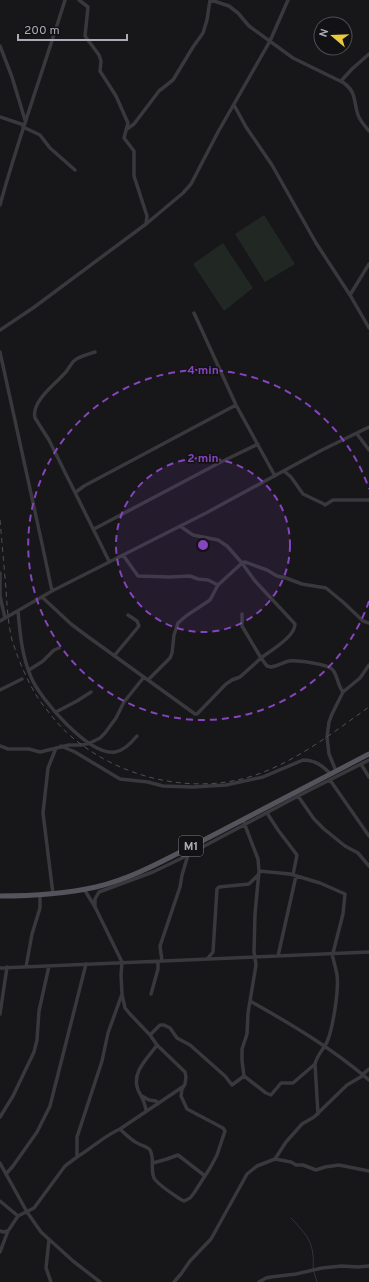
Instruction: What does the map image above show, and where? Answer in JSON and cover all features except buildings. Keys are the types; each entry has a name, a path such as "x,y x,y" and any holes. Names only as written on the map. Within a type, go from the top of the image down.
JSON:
{"main road":[{"name":"M1","path":"0,896 40,896 84,889 111,882 140,871 244,822 330,777 336,771 369,754"}],"street":[{"path":"0,205 24,124 65,0"},
{"path":"79,0 88,7 85,36 100,55 100,71 116,96 128,123 124,138 134,152 135,180 147,216 146,224"},
{"path":"127,129 134,124 159,92 173,80 203,33 207,20 210,0 229,6 238,13 249,26 293,58 341,81 351,88 358,115 369,131"},
{"path":"0,330 33,308 146,224 183,193 191,184 270,41 288,0"},
{"path":"0,46 12,76 24,124"},
{"path":"341,81 369,54"},
{"path":"234,105 246,127 272,165 316,243 350,295 369,328"},
{"path":"0,117 24,124 40,135 50,148 75,170"},
{"path":"350,295 369,264"},
{"path":"194,313 236,405 275,476"},
{"path":"0,352 42,539 52,591"},
{"path":"95,352 81,357 72,363 65,374 37,404 34,414 76,492 110,561"},
{"path":"76,492 84,486 236,405"},
{"path":"0,621 52,591 369,427"},
{"path":"357,434 369,450"},
{"path":"94,529 196,474 258,444"},
{"path":"284,471 304,494 325,505 333,500 369,500"},
{"path":"42,597 71,624 196,714 226,684 240,676 291,635 295,628 295,624 255,581 242,563 223,543 218,540 193,535 180,526"},
{"path":"123,554 138,576 190,576 208,580 218,585"},
{"path":"148,680 170,658 174,635 178,623 210,600 218,585 242,563 250,563 277,576 306,586 328,589 363,621 369,623"},
{"path":"0,573 0,596 6,618"},
{"path":"18,611 22,648 32,679 37,688 56,712 77,734 90,744 105,750 116,752 126,746 137,736"},
{"path":"242,614 242,626 267,666 272,667 282,663 295,661 328,667 334,673 343,692"},
{"path":"114,656 139,626 137,621 128,615"},
{"path":"29,670 43,661 54,650 59,648"},
{"path":"336,771 329,754 328,729 332,714 343,692 360,678 369,665"},
{"path":"0,746 8,749 29,749 37,752 61,746 90,744 105,733 116,718 124,702 144,677"},
{"path":"0,690 22,679"},
{"path":"56,712 91,692"},
{"path":"61,746 75,752 120,779 148,782 163,786 193,787 226,785 263,776 303,760 309,760 319,763 369,836"},
{"path":"53,894 43,813 48,768 56,748"},
{"path":"95,907 95,899 99,892 153,872 188,855 244,822 267,813 330,777 369,760"},
{"path":"361,764 369,777"},
{"path":"298,796 314,819 324,829 344,846 358,853 369,866"},
{"path":"267,813 297,855 278,956"},
{"path":"244,822 258,859 259,873 255,914 255,971 248,1013 247,1034 242,1049 244,1076 266,1093 271,1095 282,1083 294,1083 315,1064"},
{"path":"151,994 160,961 160,946 180,887 182,874 188,855"},
{"path":"208,958 213,952 217,889 219,887 248,884 259,873 281,872 320,883 345,894 343,914 332,953 337,974 337,994 329,1035 317,1056 315,1064 318,1114"},
{"path":"84,889 95,907 122,962 122,994 127,1011 150,1034 157,1045 185,1072 186,1077 185,1084 182,1089 182,1096 187,1109 225,1129 217,1155 194,1193 190,1198 184,1201 180,1200 154,1179 151,1151 148,1148 138,1144 120,1129"},
{"path":"26,967 32,934 40,908 40,896"},
{"path":"0,968 369,952"},
{"path":"6,1174 37,1132 50,1106 86,964"},
{"path":"0,1117 13,1096 34,1052 37,1040 39,1011 49,966"},
{"path":"0,1014 7,967"},
{"path":"77,1157 78,1137 102,1061 108,1033 122,994"},
{"path":"250,1001 324,1046 369,1080"},
{"path":"150,1034 160,1025 167,1026 177,1038 190,1045 225,1076 232,1086 244,1076"},
{"path":"146,1110 145,1102 136,1082 137,1073 157,1045"},
{"path":"275,1159 286,1142 302,1124 318,1114 342,1090 369,1069"},
{"path":"0,1252 8,1231 18,1216 34,1208 65,1166 111,1133 120,1129 146,1110 158,1104 185,1084"},
{"path":"142,1096 149,1100 156,1101 158,1104"},
{"path":"153,1163 178,1155 205,1176"},
{"path":"174,1282 190,1261 211,1239 247,1174 257,1166 275,1159 291,1162 296,1165 303,1165 316,1170 325,1167 339,1166 369,1170"},
{"path":"0,1163 26,1212 41,1232 100,1282"},
{"path":"0,1201 18,1216"},
{"path":"0,1231 8,1231"},
{"path":"49,1240 46,1268 51,1282"},
{"path":"259,1282 266,1278 296,1274 322,1268 369,1266"}],"shaded area":[{"path":"264,215 295,264 265,282 235,234"},
{"path":"223,243 253,288 224,311 193,264"}],"waterway":[{"path":"291,1218 306,1235 309,1241 313,1253 313,1269"},
{"path":"314,1272 317,1282"}],"railway":[{"path":"0,520 7,608 12,640 32,689 54,719 65,731 78,742 119,767 166,781 190,784 238,780 261,773 290,760 369,707"}]}
